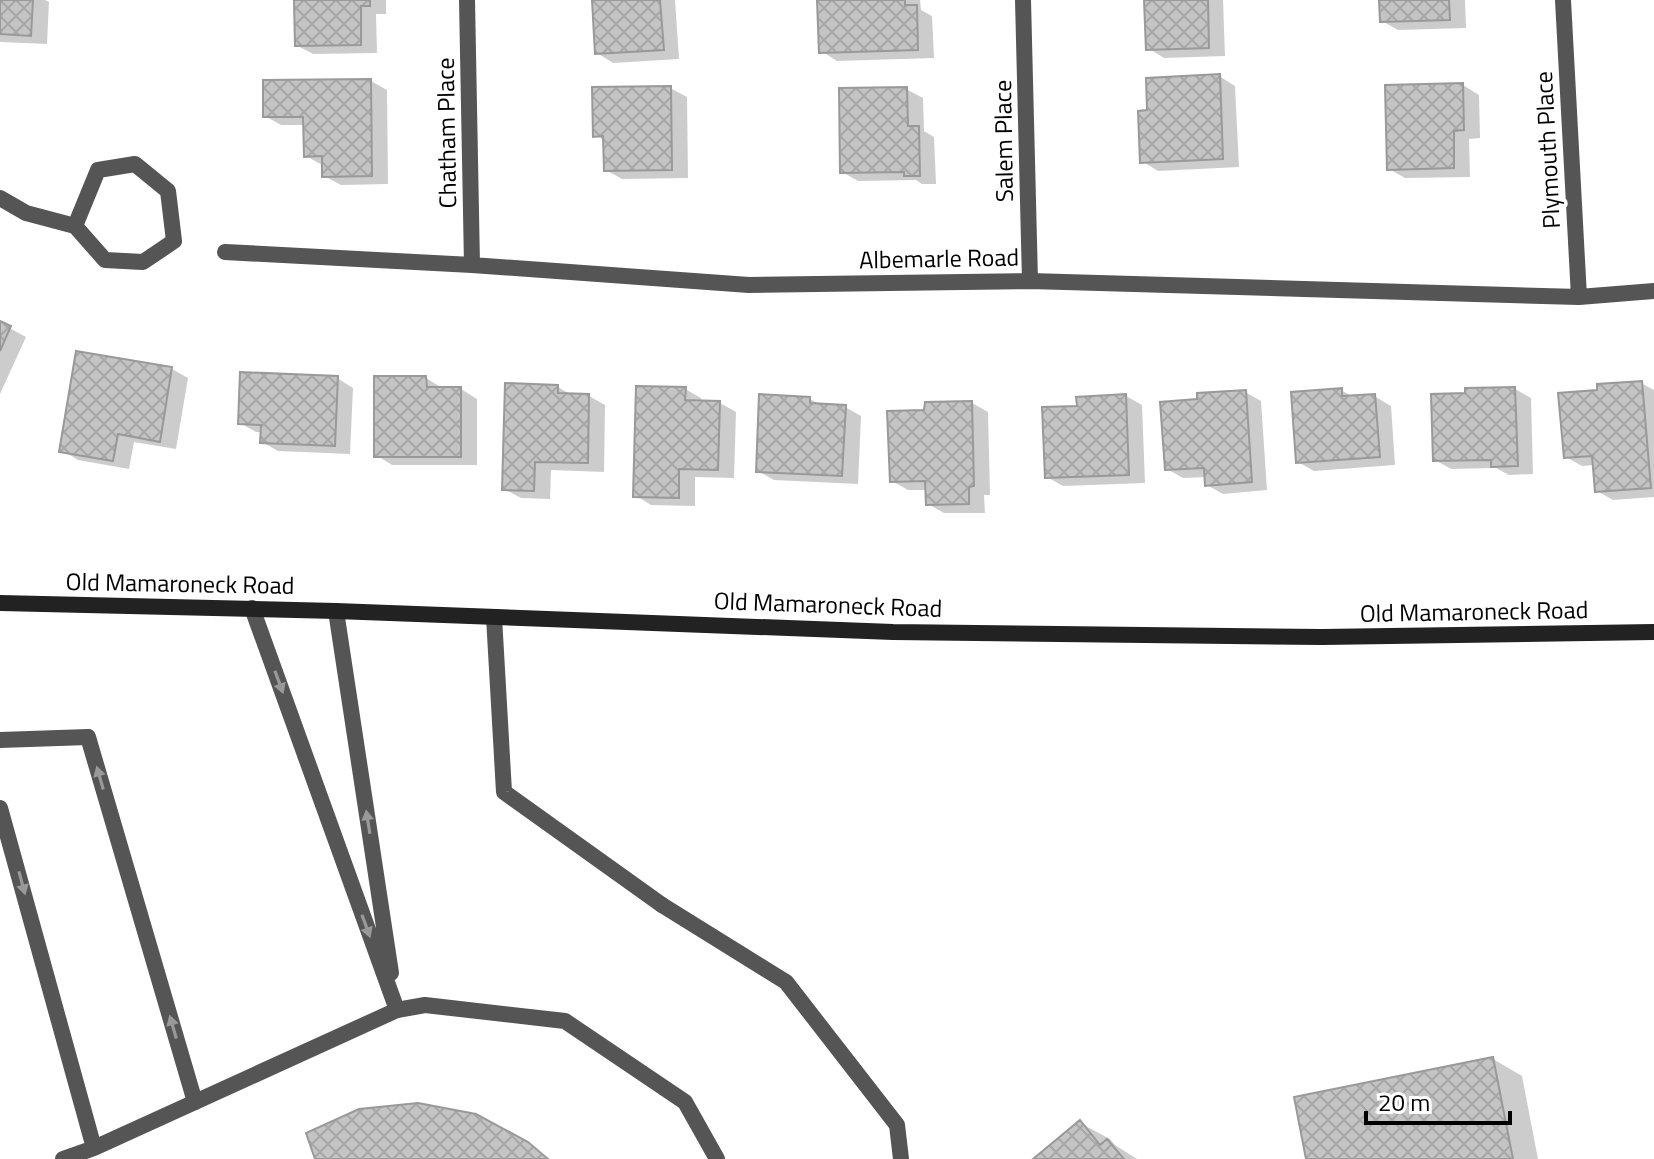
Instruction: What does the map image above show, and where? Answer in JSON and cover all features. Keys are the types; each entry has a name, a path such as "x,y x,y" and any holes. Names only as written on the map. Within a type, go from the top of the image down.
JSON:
{"main road":[{"name":"Old Mamaroneck Road","path":"0,603 252,608 893,632 1322,637 1654,632"}],"street":[{"name":"Chatham Place","path":"467,0 472,265"},
{"name":"Salem Place","path":"1023,0 1030,281"},
{"name":"Plymouth Place","path":"1563,0 1579,297"},
{"path":"0,198 26,213 75,226 105,260 143,262 174,241 168,191 135,164 98,170 75,226"},
{"name":"Albemarle Road","path":"225,252 472,265 749,285 1030,281 1579,297 1654,291"},
{"path":"252,608 397,1010"},
{"path":"336,611 397,1010"},
{"path":"494,617 504,792 662,905 786,982 897,1125 901,1159"},
{"path":"0,740 88,737 195,1102"},
{"path":"0,808 94,1148"},
{"path":"63,1159 94,1148 397,1010 425,1005 565,1021 685,1102 717,1159"}],"building":[{"path":"0,0 33,0 31,36 0,34"},
{"path":"294,0 370,0 370,6 361,6 361,45 295,46"},
{"path":"592,0 660,0 664,50 595,54"},
{"path":"817,0 905,0 905,5 917,5 918,50 819,53"},
{"path":"1144,0 1208,0 1209,48 1146,50"},
{"path":"1379,0 1449,0 1450,20 1380,22"},
{"path":"1220,74 1223,159 1140,163 1138,111 1147,110 1146,78"},
{"path":"371,79 372,176 322,177 322,156 304,157 303,117 263,117 263,80"},
{"path":"1463,83 1464,130 1454,131 1454,168 1387,170 1385,85"},
{"path":"671,86 672,170 604,171 603,136 593,137 592,87"},
{"path":"907,87 908,126 919,126 920,176 904,176 904,172 840,173 839,88"},
{"path":"0,321 11,326 0,351"},
{"path":"76,351 172,367 160,442 118,434 113,461 59,452"},
{"path":"240,372 338,376 335,446 260,443 261,425 238,424"},
{"path":"374,376 426,376 427,387 461,387 461,457 374,457"},
{"path":"1642,381 1651,488 1595,492 1592,456 1564,458 1558,393 1597,390 1597,384"},
{"path":"505,383 558,385 558,393 589,394 588,463 535,462 534,491 502,490"},
{"path":"636,386 686,387 685,400 720,401 718,470 679,469 679,498 633,497"},
{"path":"1515,387 1518,466 1491,467 1491,460 1433,461 1431,394 1465,393 1465,388"},
{"path":"1342,388 1342,396 1375,394 1380,457 1296,463 1291,392"},
{"path":"1246,390 1252,482 1205,486 1204,468 1165,470 1160,402 1197,399 1197,393"},
{"path":"759,394 810,397 810,403 846,405 842,476 756,472"},
{"path":"1126,394 1129,475 1045,478 1042,407 1077,406 1076,397"},
{"path":"972,401 974,486 969,487 969,504 926,505 925,481 890,482 887,411 924,410 925,402"},
{"path":"1493,1057 1513,1159 1306,1159 1294,1097"},
{"path":"418,1103 476,1114 528,1142 548,1159 315,1159 306,1133 359,1109"},
{"path":"1080,1120 1100,1145 1107,1139 1124,1159 1033,1159"}]}
